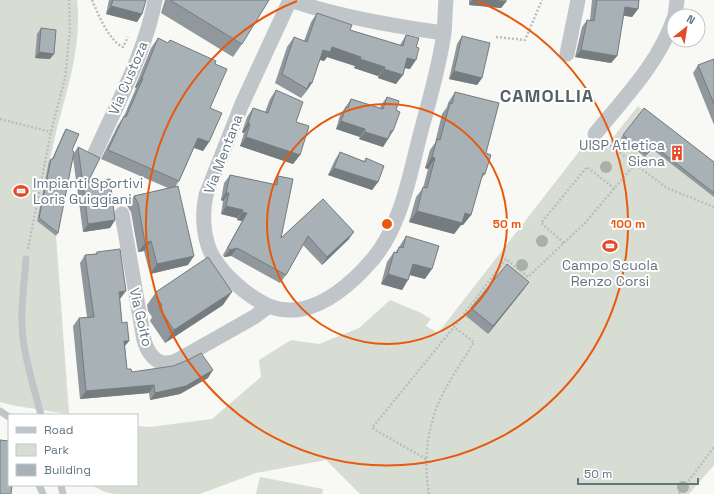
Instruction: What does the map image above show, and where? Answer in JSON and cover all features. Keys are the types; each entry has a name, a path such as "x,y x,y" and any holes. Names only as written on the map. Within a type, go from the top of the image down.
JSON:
{"street":[{"name":"Via Custoza","path":"95,153 139,54 151,21 155,0"},
{"path":"290,0 357,18 400,27 444,33"},
{"name":"Via Mentana","path":"290,0 242,104 206,195 204,214 207,239 211,252 218,264 240,288 269,306 284,310 303,308 321,302 337,293 364,269 383,245 392,230 411,172 438,63 444,33 446,0"},
{"path":"567,54 578,0"},
{"path":"595,134 657,55 666,38"},
{"name":"Via Goito","path":"122,214 142,333 150,354 160,362 170,364 178,360 254,317 269,306"}],"lane":[{"path":"26,260 22,330 26,357 40,414"}],"path":[{"path":"26,260 51,132 65,78 70,30 69,0"},
{"path":"92,0 110,35 119,46 123,47"},
{"path":"496,37 525,40 542,0"},
{"path":"0,119 51,132"},
{"path":"595,134 667,188 714,207"},
{"path":"426,459 372,428 454,327 506,259 528,277 564,242 579,230 615,189 634,164"},
{"path":"564,242 541,222 586,167 615,189"},
{"path":"429,494 426,475 426,459 428,439 435,411 474,342 454,327"},
{"path":"679,494 714,447"}],"green space":[{"name":"Impianti Sportivi Loris Guiggiani","path":"0,0 77,0 78,33 76,49 37,221 56,236 69,413 72,414 16,406 0,402"},
{"name":"Campo Scuola Renzo Corsi","path":"638,106 714,167 714,465 689,494 360,494 326,460 256,473 200,494 115,494 105,492 93,486 138,486 138,426 150,427 212,419 261,377 259,360 291,340 319,344 359,328 390,300 421,313 431,319 426,326 438,333 588,140 603,150"},
{"path":"260,477 323,489 322,494 256,494"}],"building":[{"path":"113,0 146,0 142,14 111,6"},
{"path":"170,0 269,0 242,44"},
{"path":"492,0 506,0 506,2"},
{"path":"597,0 639,0 638,9 625,7 617,56 581,50 587,20 594,21"},
{"path":"317,13 352,25 350,30 403,46 406,35 419,38 416,47 419,48 416,60 407,58 403,75 384,69 385,67 360,59 361,57 332,47 330,52 323,50 312,83 310,82 307,89 282,74 294,37 307,42"},
{"path":"41,28 56,30 54,54 39,52"},
{"path":"462,36 490,43 482,78 454,71"},
{"path":"158,38 168,43 170,40 216,61 215,64 227,69 210,108 222,113 209,142 198,138 179,181 108,150 124,116 126,117"},
{"path":"714,59 714,104 698,65"},
{"path":"276,90 303,102 296,122 309,126 300,155 246,137 250,124 248,123 253,108 268,113"},
{"path":"455,92 499,103 486,153 491,155 485,174 483,173 471,215 465,213 462,223 417,211 423,187 427,188 435,158 432,157 437,139 440,140 450,103 452,104"},
{"path":"387,97 399,101 396,110 400,112 393,131 391,131 388,139 365,132 365,129 341,121 346,107 348,108 351,99 383,109"},
{"name":"UISP Atletica Siena","path":"644,108 714,162 714,193 654,146 647,154 623,135"},
{"path":"66,129 79,134 72,150 74,152 58,233 39,218 51,159 53,159"},
{"path":"78,147 100,158 88,182 110,179 115,220 88,224"},
{"path":"340,152 365,162 366,158 384,166 378,182 334,168"},
{"path":"230,175 277,185 278,176 293,179 281,238 323,199 354,232 327,257 308,236 286,275 237,248 230,250 228,247 247,213 242,212 243,210 226,206 229,193 226,193"},
{"path":"178,186 194,256 157,264 151,241 145,243 138,203 134,196"},
{"path":"406,236 439,246 432,269 413,264 408,280 388,274 394,252 397,253 399,247 403,248"},
{"path":"120,249 126,291 119,292 122,323 127,322 129,341 124,341 127,369 131,369 132,372 173,366 201,353 213,370 186,386 155,393 154,385 86,391 79,318 94,317 85,255"},
{"path":"208,257 232,292 174,330 159,308 162,305 157,298 156,292"},
{"path":"507,264 529,282 493,326 471,308"},
{"path":"0,440 8,441 8,486 12,486 11,494 0,494"}],"place":[{"name":"UISP Atletica Siena","path":"677,153"},
{"name":"Impianti Sportivi Loris Guiggiani","path":"21,191"},
{"name":"Campo Scuola Renzo Corsi","path":"610,246"}],"district":[{"name":"CAMOLLIA","path":"547,96"}]}
